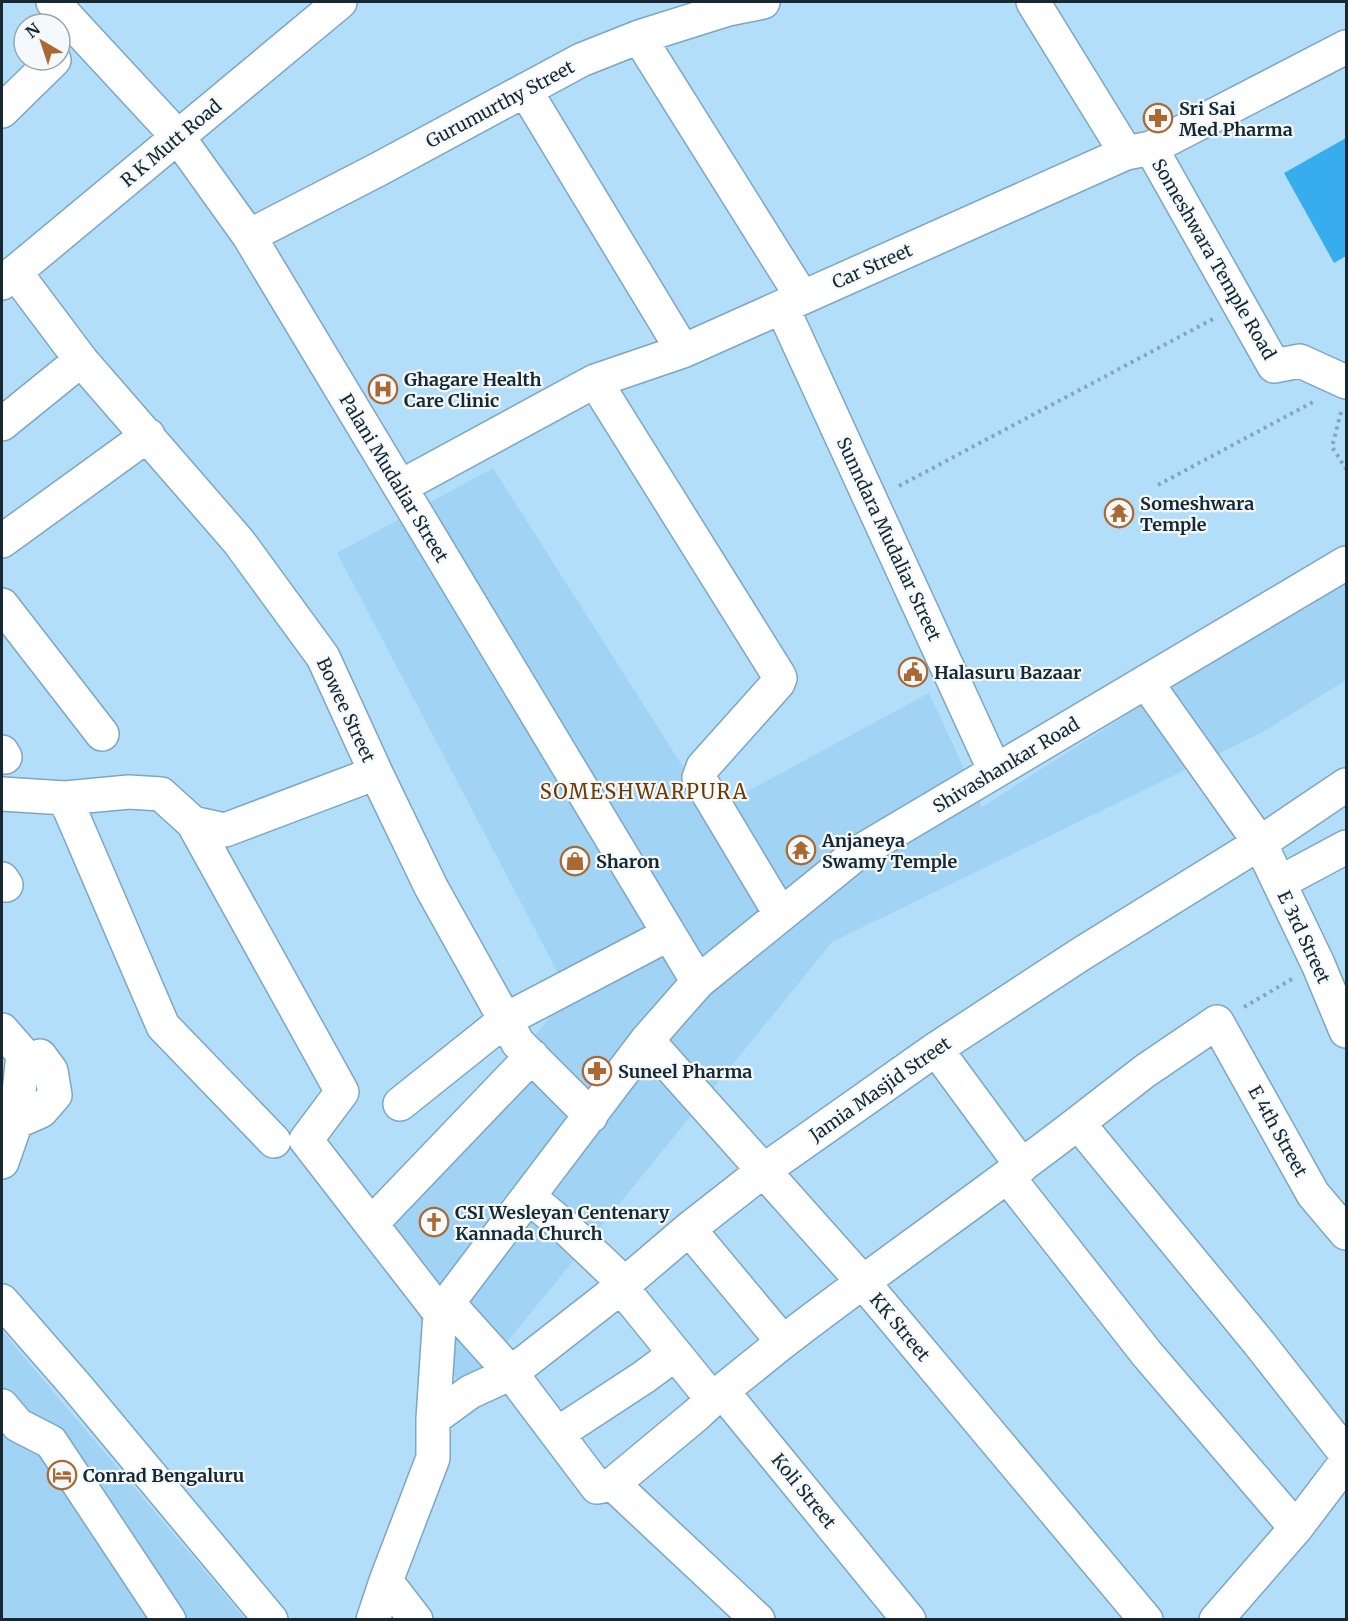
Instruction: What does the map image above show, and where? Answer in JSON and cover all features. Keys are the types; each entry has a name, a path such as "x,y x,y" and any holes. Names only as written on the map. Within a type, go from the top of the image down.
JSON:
{"street":[{"name":"R K Mutt Road","path":"8,277 340,2"},
{"name":"Gurumurthy Street","path":"249,236 581,60 639,37 728,9 763,2"},
{"name":"Someshwara Temple Road","path":"1034,2 1139,151 1240,305 1274,366 1300,361 1344,395"},
{"name":"Sunndara Mudaliar Street","path":"639,37 792,302 871,500 995,771"},
{"name":"Palani Mudaliar Street","path":"72,45 178,137 249,236 698,982"},
{"name":"Car Street","path":"400,487 595,381 683,351 1139,151 1347,47"},
{"path":"2,111 42,72"},
{"path":"525,90 683,351"},
{"name":"Bowee Street","path":"8,277 239,542 323,657 431,887 505,1020 519,1043 591,1116"},
{"path":"2,424 81,360"},
{"path":"595,381 780,678 703,767 699,778 781,915"},
{"path":"2,541 148,435"},
{"name":"Shivashankar Road","path":"444,1308 591,1116 646,1040 698,982 856,854 1347,563"},
{"path":"2,605 102,734"},
{"name":"E 3rd Street","path":"1146,682 1260,843 1318,964 1347,1031"},
{"path":"193,823 225,830 376,773"},
{"name":"Jamia Masjid Street","path":"433,1419 470,1392 511,1373 623,1286 689,1229 763,1171 936,1049 1091,948 1345,790"},
{"path":"2,795 65,798 129,792 161,794 193,823 342,1092 306,1140 371,1224 444,1308 511,1373 597,1487 612,1484 783,1342 862,1281 1015,1172 1145,1071 1217,1022"},
{"path":"65,798 163,1026 274,1142"},
{"path":"1279,883 1347,846"},
{"path":"400,1104 505,1020 669,934"},
{"name":"E 4th Street","path":"1217,1022 1313,1194 1347,1233"},
{"path":"2,1030 23,1054 28,1117"},
{"name":"KK Street","path":"646,1040 862,1281 1146,1620"},
{"path":"936,1049 1015,1172 1147,1354 1296,1528"},
{"path":"2,1162 28,1117 56,1095 51,1071 40,1056"},
{"path":"371,1224 532,1056"},
{"path":"1078,1123 1347,1454"},
{"name":"Koli Street","path":"529,1197 564,1226 623,1286 710,1402 909,1620"},
{"path":"689,1229 783,1342"},
{"path":"2,1301 271,1620"},
{"path":"373,1620 433,1458 433,1419 444,1308"},
{"path":"557,1434 675,1354"},
{"path":"2,1406 18,1425 51,1442 169,1620"},
{"path":"1216,1620 1296,1528 1347,1462"},
{"path":"612,1484 758,1620"},
{"path":"386,1581 416,1620"}],"path":[{"path":"871,500 1240,305"},
{"path":"1344,395 1332,447 1347,469"},
{"path":"1158,485 1315,400"},
{"path":"1217,1022 1318,964"}],"shaded area":[{"path":"493,468 711,811 929,693 982,807 1346,575 1346,680 1261,733 832,942 465,1394 371,1235 569,994 337,553"},
{"name":"Conrad Bengaluru","path":"2,1331 245,1619 2,1619"}],"water":[{"path":"1346,138 1346,256 1334,263 1284,173"}],"place":[{"name":"Sri Sai Med Pharma","path":"1158,118"},
{"name":"Ghagare Health Care Clinic","path":"383,389"},
{"name":"Someshwara Temple","path":"1119,513"},
{"name":"Halasuru Bazaar","path":"913,672"},
{"name":"Anjaneya Swamy Temple","path":"801,850"},
{"name":"Sharon","path":"575,861"},
{"name":"Suneel Pharma","path":"597,1071"},
{"name":"CSI Wesleyan Centenary Kannada Church","path":"434,1222"},
{"name":"Conrad Bengaluru","path":"62,1475"}],"district":[{"name":"SOMESHWARPURA","path":"644,791"}]}
